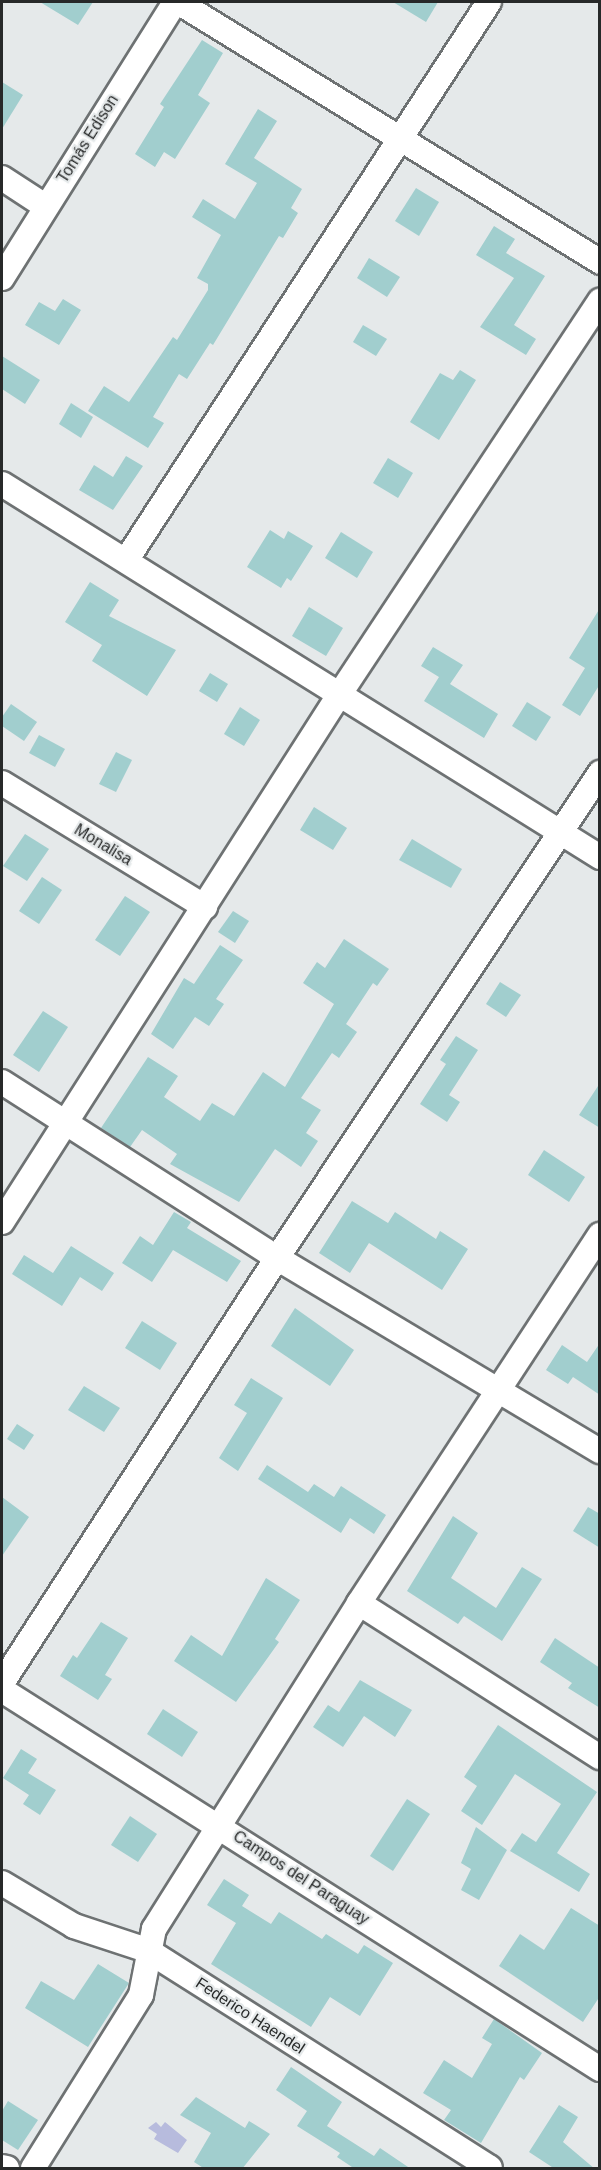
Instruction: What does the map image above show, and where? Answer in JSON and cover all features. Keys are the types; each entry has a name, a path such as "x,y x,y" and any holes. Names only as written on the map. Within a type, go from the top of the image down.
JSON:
{"street":[{"path":"177,2 600,262"},
{"name":"Tomás Edison","path":"2,278 45,206 177,2"},
{"path":"127,559 489,2"},
{"path":"2,178 45,206"},
{"path":"2,1222 339,695 600,301"},
{"path":"2,484 127,559 339,695 600,857"},
{"path":"2,1683 277,1258 562,834 600,773"},
{"name":"Monalisa","path":"2,783 205,907"},
{"path":"2,1082 277,1258 600,1451"},
{"path":"33,2169 141,1995 147,1974 147,1950 154,1929 221,1827 359,1602 600,1235"},
{"path":"359,1602 600,1757"},
{"name":"Campos del Paraguay","path":"2,1690 600,2069"},
{"name":"Federico Haendel","path":"2,1883 74,1926 147,1950 474,2164"},
{"path":"2,2167 7,2169"}],"water":[{"path":"156,2122 161,2127 165,2122 187,2140 178,2153 154,2139 157,2134 148,2128"}],"building":[{"path":"40,2 93,2 78,25"},
{"path":"393,2 438,2 426,22"},
{"path":"202,40 223,53 198,95 210,103 175,159 164,152 155,167 135,154 164,107 160,104"},
{"path":"2,82 23,95 2,129"},
{"path":"258,109 277,121 254,158 302,189 291,208 298,213 283,238 279,236 213,345 210,343 187,379 179,374 153,417 164,423 148,448 88,411 104,386 129,402 173,337 177,340 208,290 208,284 197,278 221,235 192,217 203,199 235,219 257,183 225,164"},
{"path":"416,188 439,202 419,236 395,221"},
{"path":"494,226 515,239 506,253 545,276 514,325 536,339 526,355 480,327 514,278 476,255"},
{"path":"369,258 400,277 387,297 357,278"},
{"path":"63,299 81,310 59,345 25,325 39,302 55,311"},
{"path":"363,325 387,339 376,356 353,342"},
{"path":"2,356 40,380 25,404 2,389"},
{"path":"460,370 476,380 439,440 410,422 440,373 453,380"},
{"path":"71,403 93,417 81,438 59,424"},
{"path":"126,456 143,466 113,510 79,490 94,465 113,477"},
{"path":"388,458 413,473 398,498 373,483"},
{"path":"270,530 284,539 288,531 313,546 291,581 287,578 281,588 247,567"},
{"path":"341,532 373,552 357,578 325,558"},
{"path":"90,582 119,600 109,616 176,650 147,696 92,661 102,645 65,622"},
{"path":"309,607 343,628 326,656 292,636"},
{"path":"600,608 600,684 580,716 562,705 585,668 569,658"},
{"path":"433,647 463,665 450,684 498,714 484,738 424,701 439,677 421,666"},
{"path":"210,673 228,684 217,702 199,691"},
{"path":"527,702 551,717 536,741 512,726"},
{"path":"11,704 37,722 24,741 2,726 2,717"},
{"path":"240,707 260,720 244,746 224,734"},
{"path":"39,735 65,749 55,767 29,753"},
{"path":"116,752 132,760 116,792 99,784"},
{"path":"314,807 347,828 333,850 300,830"},
{"path":"25,834 49,849 27,881 3,866"},
{"path":"412,839 462,869 451,888 399,860"},
{"path":"42,877 62,890 39,924 19,911"},
{"path":"125,896 150,912 120,956 95,940"},
{"path":"233,911 249,921 235,943 218,932"},
{"path":"344,939 389,969 377,986 373,983 346,1024 357,1032 339,1058 332,1053 301,1098 321,1110 306,1133 318,1141 301,1167 275,1149 239,1202 170,1164 177,1154 142,1130 130,1147 101,1128 148,1057 178,1076 164,1097 200,1121 212,1103 234,1116 263,1072 285,1087 334,1004 303,983 317,962 325,968"},
{"path":"220,945 243,960 216,999 224,1004 209,1026 195,1017 173,1049 151,1034 184,978 194,984"},
{"path":"500,982 521,995 506,1017 486,1004"},
{"path":"43,1011 68,1027 39,1072 13,1055"},
{"path":"456,1036 478,1050 449,1095 460,1102 447,1122 420,1104 446,1064 440,1060"},
{"path":"600,1083 600,1128 579,1115"},
{"path":"544,1150 585,1177 569,1202 528,1175"},
{"path":"352,1201 388,1223 395,1212 436,1239 440,1231 468,1249 442,1290 369,1243 350,1273 319,1253"},
{"path":"174,1212 191,1222 187,1228 241,1261 227,1282 173,1250 152,1282 122,1263 140,1236 153,1245"},
{"path":"71,1246 114,1273 102,1291 80,1277 62,1306 12,1274 24,1255 53,1273"},
{"path":"295,1308 354,1350 330,1386 271,1346"},
{"path":"142,1321 177,1343 160,1370 125,1348"},
{"path":"600,1343 600,1395 573,1377 568,1384 546,1370 562,1345 587,1362"},
{"path":"251,1378 283,1398 238,1471 219,1458 247,1413 234,1405"},
{"path":"84,1386 120,1408 104,1432 68,1410"},
{"path":"17,1424 34,1435 24,1450 7,1439"},
{"path":"267,1465 308,1492 314,1484 334,1497 341,1486 386,1515 374,1534 350,1518 341,1533 258,1479"},
{"path":"2,1497 29,1517 2,1556"},
{"path":"588,1507 600,1514 600,1548 573,1531"},
{"path":"453,1516 478,1533 451,1578 496,1608 522,1567 542,1579 502,1641 464,1616 458,1624 407,1591"},
{"path":"266,1578 300,1600 275,1639 279,1642 236,1702 174,1661 191,1635 222,1656"},
{"path":"101,1622 128,1638 105,1675 112,1679 98,1700 60,1676 73,1655 77,1658"},
{"path":"555,1638 600,1668 600,1708 568,1688 572,1683 540,1662"},
{"path":"360,1680 412,1710 395,1737 364,1716 343,1747 313,1727 328,1705 339,1712"},
{"path":"163,1709 198,1732 182,1757 147,1734"},
{"path":"498,1725 597,1792 557,1853 590,1874 579,1892 510,1851 522,1833 536,1842 561,1804 515,1774 482,1825 461,1811 477,1786 464,1777"},
{"path":"21,1749 37,1759 28,1773 56,1790 40,1815 23,1804 29,1795 3,1778"},
{"path":"407,1799 430,1814 393,1871 370,1856"},
{"path":"130,1816 157,1834 138,1862 111,1845"},
{"path":"476,1827 507,1850 479,1900 461,1890 471,1869 461,1863"},
{"path":"224,1879 249,1895 242,1906 271,1924 279,1912 322,1939 326,1934 358,1954 364,1945 393,1963 360,2016 330,1997 311,2027 211,1964 236,1923 207,1905"},
{"path":"571,1908 600,1926 600,1996 583,2022 499,1966 520,1934 544,1950"},
{"path":"98,1964 129,1983 88,2047 25,2008 41,1981 74,2000"},
{"path":"494,2019 542,2053 524,2080 520,2077 481,2143 444,2120 451,2110 423,2093 444,2060 472,2078 492,2044 482,2038"},
{"path":"291,2067 342,2102 327,2126 374,2156 380,2148 411,2169 355,2169 337,2157 340,2153 297,2126 307,2111 276,2090"},
{"path":"196,2097 245,2128 249,2121 270,2134 242,2169 205,2169 194,2162 211,2133 180,2115"},
{"path":"8,2101 38,2120 18,2150 2,2140 2,2111"},
{"path":"559,2105 578,2117 563,2142 595,2169 555,2169 529,2152"}]}
